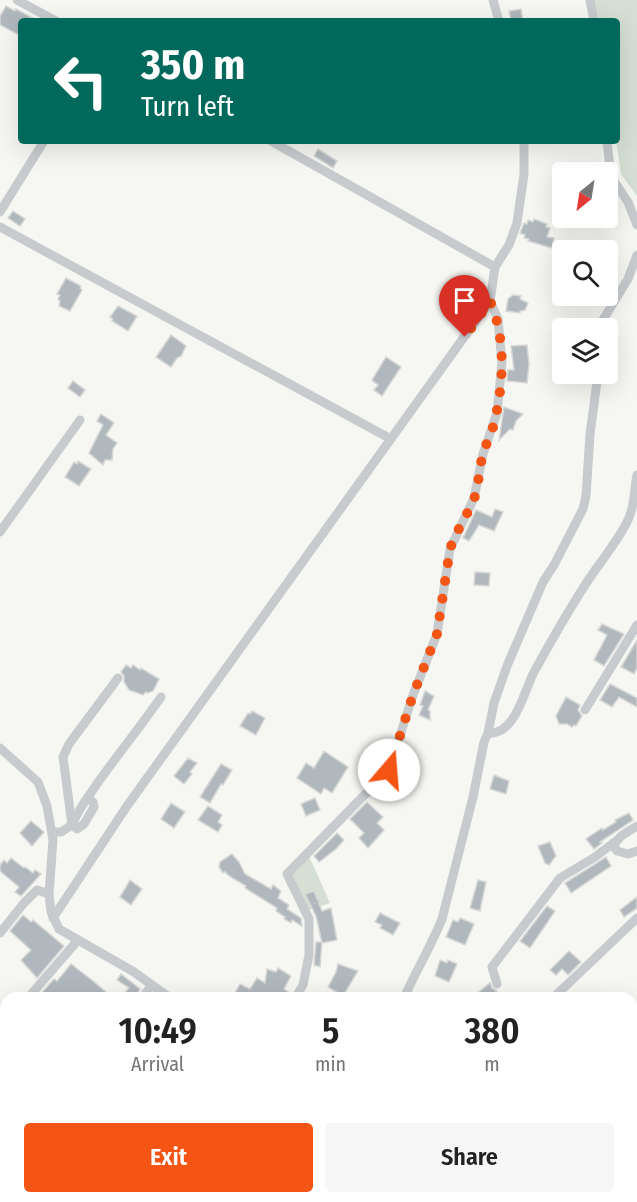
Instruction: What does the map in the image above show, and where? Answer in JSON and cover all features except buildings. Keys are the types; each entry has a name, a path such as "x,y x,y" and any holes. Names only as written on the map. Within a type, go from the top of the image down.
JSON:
{"street":[{"path":"17,0 50,18"},
{"path":"493,0 499,18"},
{"path":"590,0 593,18"},
{"path":"0,212 43,144"},
{"path":"276,144 495,267"},
{"path":"53,918 127,806 490,301 495,267 509,245 517,223 524,174 524,144"},
{"path":"607,144 611,177 628,202 637,225"},
{"path":"0,227 391,439"},
{"path":"604,318 628,279 637,255"},
{"path":"299,992 303,985 309,955 309,919 287,874 389,770 413,695 437,634 450,549 474,498 483,454 497,413 502,363 498,319 490,301"},
{"path":"406,992 442,919 494,703 507,666 543,582 583,509 597,384"},
{"path":"0,532 80,420"},
{"path":"488,733 501,731 510,724 533,673 561,624 624,528 633,505 637,475"},
{"path":"585,710 637,625"},
{"path":"72,825 63,757 69,744 118,678"},
{"path":"53,832 61,832 72,825 76,815 161,697"},
{"path":"0,748 38,782 50,815 53,832 49,894 51,912 59,928 134,972 161,992"},
{"path":"497,984 492,967 560,878 637,826"},
{"path":"616,841 614,847 620,852"},
{"path":"601,852 628,854 637,851"},
{"path":"0,933 37,890 49,894"},
{"path":"559,992 637,918"},
{"path":"33,992 78,940"},
{"path":"147,992 152,986"}],"path":[{"path":"309,905 319,902 318,900"}],"shaded area":[{"path":"594,0 637,0 637,196 621,174 617,144 620,144 620,18 598,18"},
{"path":"308,854 330,903 306,911 287,874"}],"route":[{"path":"389,770 413,695 437,634 450,549 474,498 483,454 492,433 498,406 502,363 498,319 490,301 465,337"}]}
